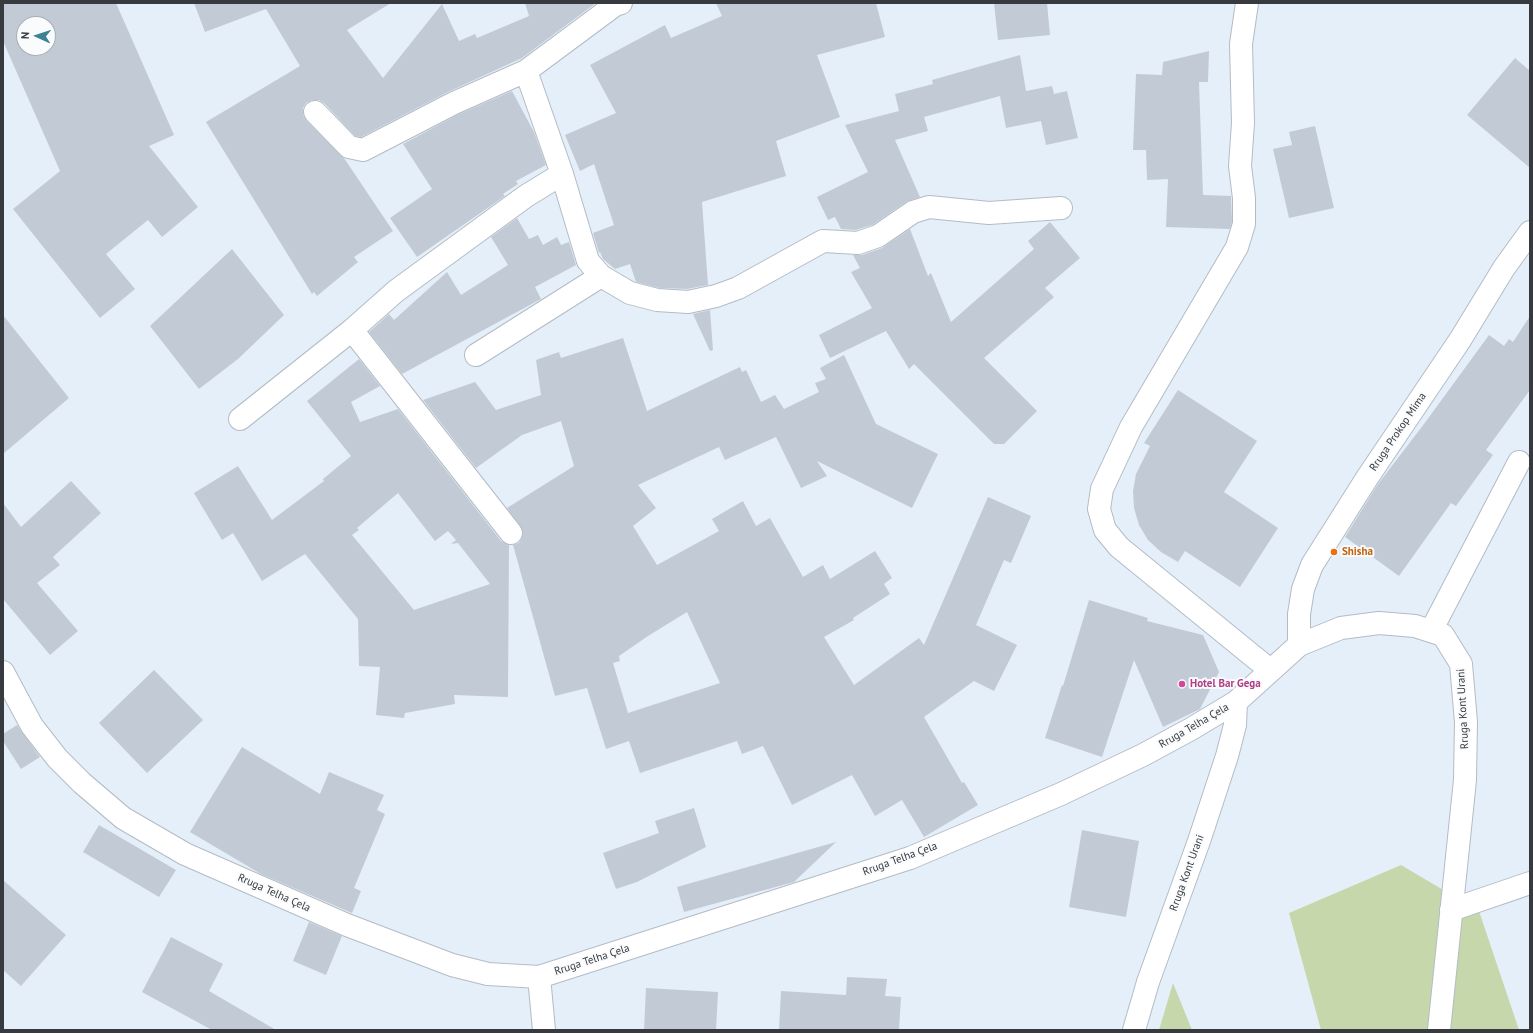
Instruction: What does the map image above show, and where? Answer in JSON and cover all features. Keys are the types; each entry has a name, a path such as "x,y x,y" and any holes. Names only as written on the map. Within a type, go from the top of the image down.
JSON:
{"street":[{"path":"1247,3 1241,44 1242,123 1240,166 1244,198 1244,224 1242,232 1237,247 1230,260 1131,427 1102,489 1100,509 1105,530 1119,547 1270,670"},
{"path":"315,112 349,147 363,150 454,103 526,71 617,4"},
{"path":"526,71 562,174 588,261 601,276 630,293 657,300 688,302 716,296 738,288 823,241 858,243 878,236 913,212 929,207 989,213 1061,208"},
{"path":"240,419 352,330 396,291 526,196 562,174"},
{"name":"Rruga Prokop Mima","path":"1298,645 1299,614 1303,589 1312,565 1366,478 1460,340 1504,268 1530,232"},
{"path":"476,355 601,276"},
{"path":"352,330 512,533"},
{"path":"1431,632 1519,462"},
{"name":"Rruga Kont Urani","path":"1134,1030 1148,982 1228,756 1234,725 1236,702 1298,645 1341,628 1379,623 1415,626 1443,635 1462,664 1466,715 1465,780 1439,1030"},
{"name":"Rruga Telha Çela","path":"3,672 32,726 57,758 82,783 123,818 185,854 347,925 452,965 488,974 539,977 910,858 1061,794 1142,755 1236,702"},
{"path":"1451,910 1530,882"},
{"path":"539,977 544,1030"}],"green space":[{"path":"1401,865 1479,911 1519,1030 1321,1030 1289,913"},
{"path":"1173,983 1192,1030 1159,1030"}],"building":[{"path":"3,3 116,3 174,135 149,146 198,207 162,237 148,220 106,254 135,289 100,318 13,209 60,171 3,41"},
{"path":"194,3 391,3 347,30 383,78 442,4 459,41 475,34 477,38 529,16 525,3 596,3 522,58 448,92 361,137 355,136 324,103 319,100 312,100 306,103 303,108 303,115 306,120 344,158 393,231 354,257 358,262 317,296 314,292 312,294 206,122 300,66 266,9 205,32"},
{"path":"716,3 876,3 885,37 817,55 840,117 776,141 786,176 702,202 708,285 687,289 659,288 636,282 630,264 615,269 603,259 600,252 599,253 593,233 614,225 594,164 580,171 565,135 616,113 590,65 665,25 671,38 722,16"},
{"path":"994,3 1047,3 1050,35 998,40"},
{"path":"1209,51 1208,82 1199,82 1203,195 1231,196 1232,222 1230,229 1166,227 1168,179 1147,180 1146,150 1133,150 1136,74 1162,75 1163,62"},
{"path":"1020,55 1026,91 1052,86 1054,94 1067,91 1078,138 1046,145 1041,121 1006,128 1000,96 924,117 928,131 895,140 920,197 906,202 872,225 856,230 841,229 835,217 828,220 817,197 868,172 845,125 899,111 895,94 933,84 932,80"},
{"path":"1515,58 1530,71 1530,168 1467,115"},
{"path":"512,91 534,132 546,165 516,181 518,184 503,194 505,196 417,257 390,218 432,189 403,144 459,114"},
{"path":"1315,126 1334,208 1289,218 1273,149 1292,145 1289,132"},
{"path":"517,218 529,239 538,235 543,245 557,237 561,245 569,242 576,265 535,287 541,299 402,374 369,332 389,314 394,320 447,272 461,295 508,265 491,237"},
{"path":"1050,222 1080,258 1045,288 1054,297 984,358 1037,411 1004,444 994,444 914,364 909,369 886,331 830,358 819,335 872,308 851,272 860,268 853,255 862,255 882,248 910,229 928,276 931,273 951,322 1034,249 1028,241"},
{"path":"232,249 284,315 238,359 199,389 150,326"},
{"path":"710,310 713,350 710,351 693,314"},
{"path":"3,315 69,398 3,454"},
{"path":"1530,316 1530,390 1486,450 1493,455 1456,506 1451,503 1399,576 1345,537 1378,484 1489,335 1504,346 1509,339 1513,342"},
{"path":"623,338 647,411 740,367 742,372 746,370 761,402 775,395 784,409 819,392 815,383 826,379 820,368 844,355 876,424 938,454 912,508 817,461 827,476 801,488 776,437 725,460 719,447 638,485 656,508 633,526 657,565 719,531 712,519 743,501 756,526 770,518 803,577 823,565 830,579 875,551 892,578 884,584 890,594 853,618 854,620 824,637 854,685 919,638 924,645 988,497 1031,516 1011,563 1004,560 976,625 1017,645 994,691 974,681 924,717 962,783 964,782 978,805 924,837 902,800 875,816 852,775 792,805 763,746 742,754 737,741 640,773 629,741 606,749 587,688 555,696 513,545 519,543 522,538 523,531 507,508 574,466 561,421 522,435 476,468 423,400 475,382 496,410 541,395 536,360 559,352 561,358","holes":["687,612 720,683 628,713 613,663 620,661 619,656 648,636"]},
{"path":"359,359 380,386 351,402 360,422 398,409 501,541 509,545 508,697 454,695 455,704 405,713 404,718 376,715 380,667 359,666 358,619 305,554 262,581 233,533 222,540 194,493 238,466 272,520 324,481 323,479 351,456 307,401","holes":["398,493 435,541 448,531 456,540 451,544 458,543 490,584 414,610 352,535 359,530 357,528"]},
{"path":"1178,390 1257,441 1224,492 1278,528 1240,587 1185,551 1178,562 1161,552 1148,540 1139,525 1134,508 1133,491 1136,474 1150,446 1144,443"},
{"path":"71,481 101,513 53,557 60,565 37,583 78,631 50,655 3,599 3,503 21,527"},
{"path":"1089,600 1148,618 1147,621 1203,635 1219,672 1200,709 1163,727 1134,660 1102,757 1045,738 1062,685 1063,686"},
{"path":"154,670 203,720 147,773 99,723"},
{"path":"17,725 40,757 21,769 3,741 3,734"},
{"path":"242,747 320,794 329,772 384,795 377,810 385,814 354,888 361,891 352,913 261,874 190,832"},
{"path":"694,808 706,847 637,882 616,889 603,853 659,833 655,821"},
{"path":"99,825 176,870 159,897 83,852"},
{"path":"1082,830 1139,841 1126,917 1069,907"},
{"path":"836,842 794,882 684,912 677,887"},
{"path":"3,880 66,935 21,986 3,970"},
{"path":"309,922 342,936 326,975 293,961"},
{"path":"171,937 223,964 209,991 276,1030 212,1030 142,992"},
{"path":"847,977 887,979 885,996 901,997 899,1030 779,1030 781,991 846,995"},
{"path":"646,988 718,992 716,1030 644,1030"}],"place":[{"name":"Shisha","path":"1334,552"},
{"name":"Hotel Bar Gega","path":"1182,684"}]}
